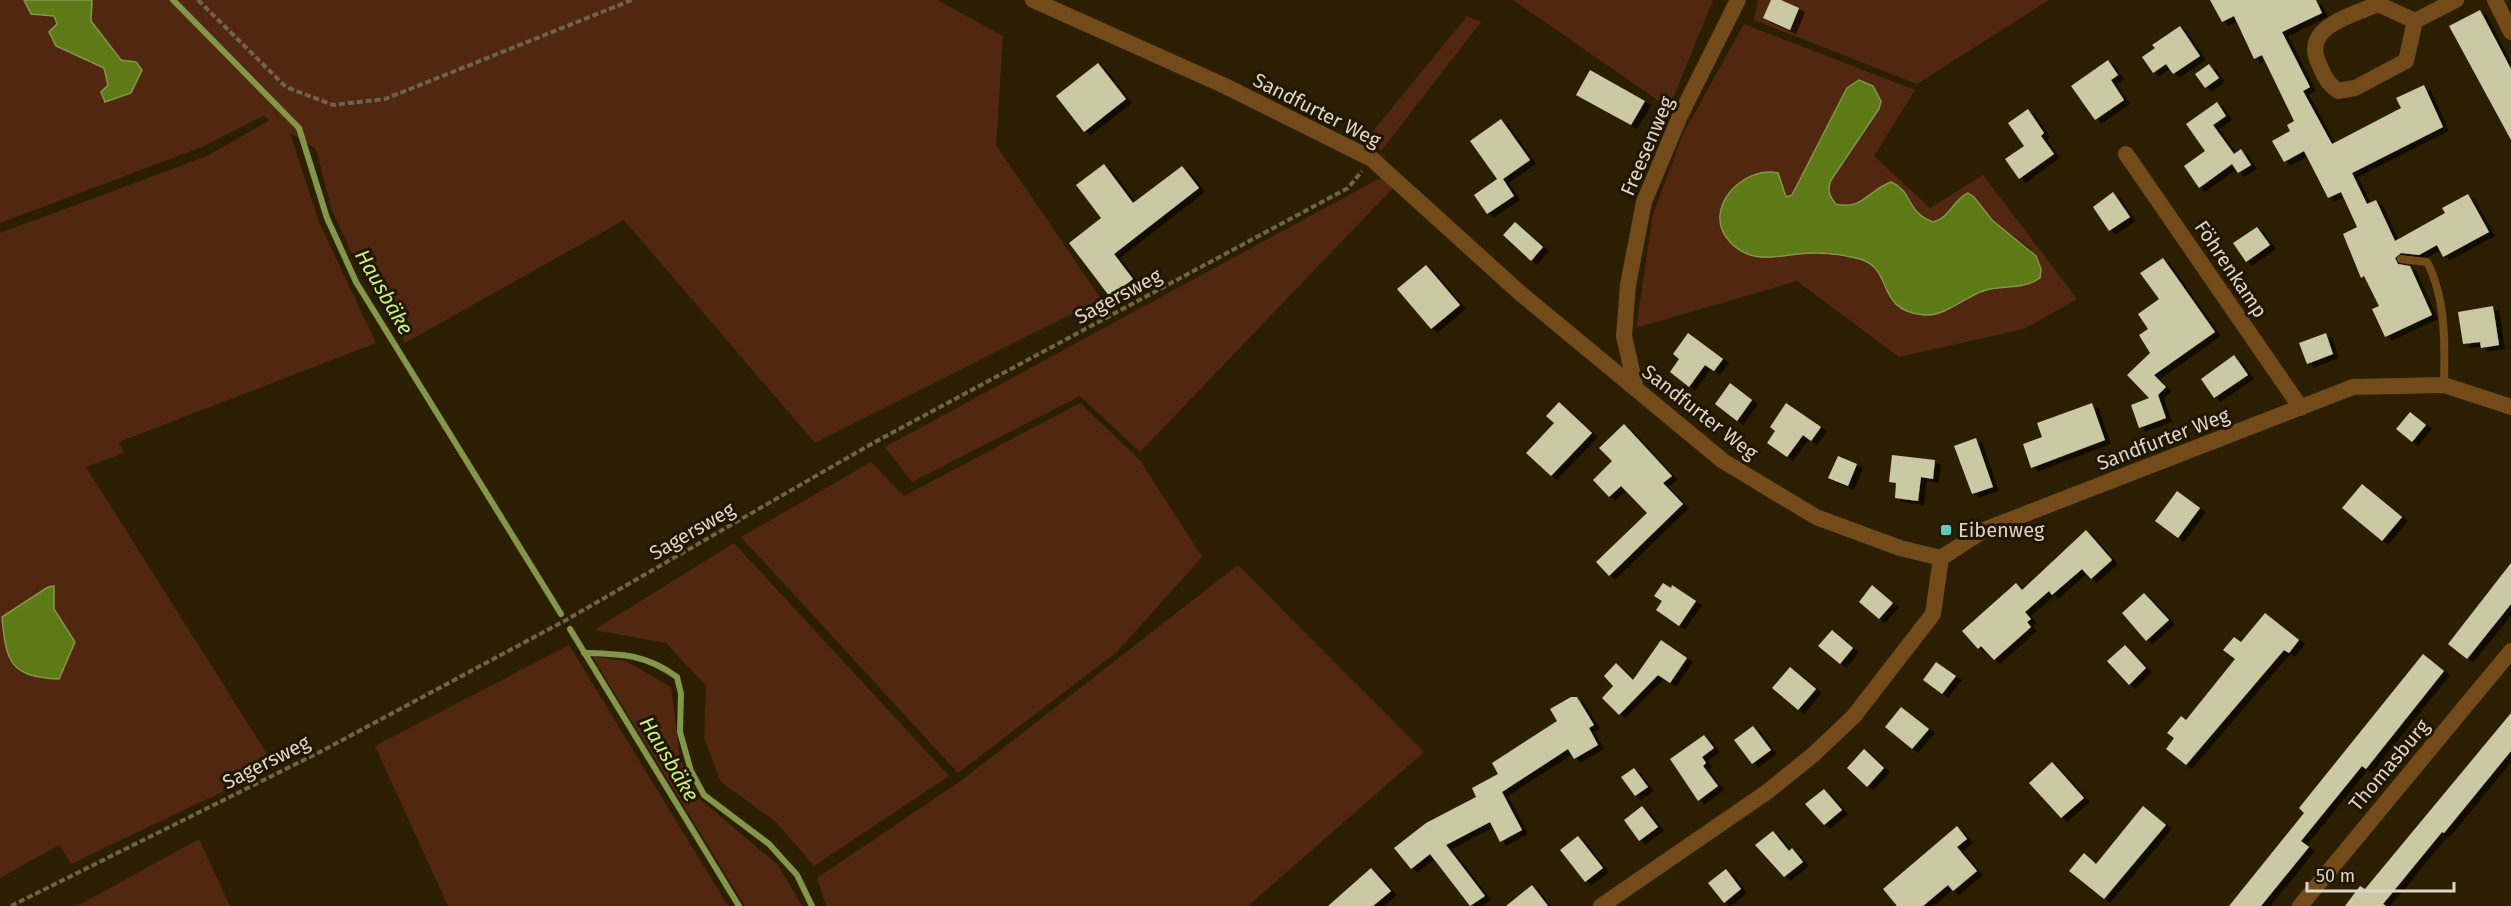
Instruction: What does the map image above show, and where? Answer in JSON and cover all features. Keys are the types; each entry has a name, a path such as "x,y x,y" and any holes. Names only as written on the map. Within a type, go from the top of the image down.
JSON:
{"street":[{"name":"Sandfurter Weg","path":"1033,0 1223,85 1372,159 1520,293 1724,461 1816,517 1900,548 1941,558 1984,530 2353,387 2444,385 2511,407"},
{"name":"Freesenweg","path":"1636,389 1624,336 1628,285 1644,202 1680,116 1738,0"},
{"path":"2415,21 2456,0"},
{"path":"2494,0 2511,32"},
{"path":"2378,3 2415,21 2406,61 2355,88 2338,91 2327,83 2313,53 2315,39 2325,28 2378,3"},
{"name":"Föhrenkamp","path":"2126,154 2301,408"},
{"path":"1600,906 1767,792 1814,754 1854,716 1933,614 1941,558"},
{"name":"Thomasburg","path":"2300,906 2511,651"}],"lane":[{"path":"2401,259 2427,262 2434,277 2445,343 2444,385"}],"path":[{"path":"198,0 286,87 333,105 385,99 632,0"},
{"name":"Sagersweg","path":"11,906 318,753 568,619 873,443 1348,188 1372,159"}],"shaded area":[{"path":"0,0 24,0 31,14 54,16 57,24 56,46 104,68 108,85 135,62 121,61 91,21 92,0 937,0 1003,36 996,145 1101,299 815,443 624,220 405,343 354,258 332,211 316,149 290,133 319,222 376,343 119,442 124,453 86,467 267,754 272,768 71,864 59,845 0,878 0,233 207,156 270,120 263,116 202,147 0,223"},
{"path":"24,0 92,0 91,21 121,60 136,62 142,70 131,93 105,102 101,92 108,85 104,68 56,46 49,32 57,24 54,16 31,14"},
{"path":"1513,0 1713,0 1669,108"},
{"path":"1758,0 2049,0 1917,84 1754,20"},
{"path":"1467,16 1481,22 1381,151 1366,140"},
{"path":"1744,24 1915,90 1874,156 1930,208 1983,175 2077,299 2024,329 1899,357 1797,281 1636,328 1653,214 1683,134","holes":["1859,80 1873,86 1879,109 1831,180 1828,188 1830,197 1843,206 1862,202 1877,189 1904,193 1914,212 1932,222 1948,215 1974,197 1992,220 2030,248 2041,269 2026,285 1980,292 1927,315 1899,308 1890,299 1875,265 1867,262 1831,253 1805,253 1766,258 1741,251 1754,174 1768,171 1778,173 1786,197 1792,196 1847,88"]},
{"path":"1859,80 1873,86 1881,101 1879,109 1831,180 1829,193 1836,204 1859,202 1891,182 1903,190 1918,213 1933,222 1943,217 1958,200 1968,193 1974,197 1992,220 2036,256 2041,269 2040,278 2019,286 1983,291 1940,313 1924,315 1908,311 1897,305 1890,297 1877,270 1869,263 1856,258 1816,253 1760,257 1740,250 1730,242 1722,230 1720,217 1723,204 1730,192 1752,176 1765,172 1778,173 1786,197 1792,195 1847,88"},
{"path":"1382,177 1394,187 1140,452 1080,396 912,482 885,447"},
{"path":"1080,403 1140,460 1202,557 1117,652 958,773 741,537 871,462 904,496"},
{"path":"734,543 949,776 814,866 776,822 721,782 704,738 706,686 666,643 594,630"},
{"path":"1238,565 1424,752 1248,906 826,906 817,878 962,780"},
{"path":"54,586 54,609 75,642 59,679 30,675 14,664 6,645 2,617 48,587"},
{"path":"569,645 728,906 448,906 375,746"},
{"path":"592,656 626,661 671,687 680,759 700,799 778,865 802,906 745,906"},
{"path":"199,839 230,906 77,906"}],"building":[{"path":"1771,0 1781,0 1799,8 1790,30 1763,18"},
{"path":"2210,0 2316,0 2322,13 2282,32 2310,87 2303,91 2332,144 2401,108 2396,98 2424,85 2443,127 2352,173 2367,204 2376,200 2395,241 2445,213 2442,208 2468,194 2489,232 2443,257 2437,245 2419,255 2401,253 2395,258 2398,264 2410,266 2432,315 2385,337 2372,309 2379,306 2364,276 2361,278 2343,234 2357,227 2341,192 2328,198 2304,151 2284,162 2272,141 2290,131 2287,125 2294,121 2262,55 2254,59 2234,16 2222,22"},
{"path":"2480,10 2511,69 2511,140 2449,26"},
{"path":"2180,26 2200,56 2173,74 2166,64 2153,73 2142,57 2155,48 2152,45"},
{"path":"2108,60 2118,75 2111,80 2124,100 2095,120 2071,86"},
{"path":"1098,63 1126,99 1084,132 1056,96"},
{"path":"2209,64 2219,78 2205,88 2195,74"},
{"path":"1590,70 1645,101 1631,125 1576,95"},
{"path":"2217,102 2226,116 2213,125 2234,154 2241,149 2251,165 2238,173 2232,164 2199,188 2184,166 2205,151 2186,124"},
{"path":"2028,109 2044,133 2041,136 2054,154 2019,179 2005,159 2024,146 2008,123"},
{"path":"1501,119 1530,160 1503,179 1514,196 1487,214 1474,195 1497,179 1470,141"},
{"path":"1104,164 1133,203 1182,166 1199,188 1114,254 1133,279 1110,297 1069,243 1101,218 1076,185"},
{"path":"2113,192 2130,217 2109,231 2093,207"},
{"path":"1515,222 1543,247 1531,261 1503,235"},
{"path":"2257,227 2270,245 2246,262 2233,243"},
{"path":"2163,258 2215,332 2154,375 2166,387 2158,395 2166,418 2139,428 2131,405 2149,398 2127,375 2150,353 2139,335 2148,329 2138,314 2159,299 2140,273"},
{"path":"1426,265 1460,305 1431,329 1397,289"},
{"path":"2493,306 2499,345 2481,348 2480,342 2463,344 2458,312"},
{"path":"1688,333 1723,359 1714,371 1705,365 1689,387 1670,372 1679,359 1673,354"},
{"path":"2326,333 2333,354 2307,364 2299,343"},
{"path":"2234,355 2248,375 2214,398 2201,379"},
{"path":"1730,383 1752,400 1737,421 1715,404"},
{"path":"1559,402 1592,433 1551,476 1526,453 1554,423 1546,416"},
{"path":"1786,403 1821,427 1811,441 1803,435 1787,457 1767,443 1775,431 1770,427"},
{"path":"2092,403 2105,440 2031,468 2023,444 2042,437 2037,423"},
{"path":"2410,412 2426,425 2412,442 2396,429"},
{"path":"1624,424 1672,476 1663,483 1683,504 1609,576 1596,562 1647,513 1621,486 1609,497 1593,480 1612,461 1599,448"},
{"path":"1976,438 1993,487 1972,494 1954,446"},
{"path":"1892,455 1935,460 1933,479 1921,477 1918,501 1895,498 1896,483 1889,482"},
{"path":"1838,456 1857,464 1848,486 1828,478"},
{"path":"2362,484 2402,517 2382,541 2342,508"},
{"path":"2177,491 2200,508 2178,538 2155,521"},
{"path":"2086,530 2112,560 2091,579 2082,569 2052,595 2049,591 2025,612 2031,619 2027,622 2031,627 1994,660 1981,646 1978,649 1962,631 2016,583 2022,590"},
{"path":"2511,563 2511,604 2467,659 2448,644"},
{"path":"1663,583 1671,588 1672,585 1696,601 1679,626 1656,610 1662,601 1654,596"},
{"path":"1872,585 1893,603 1879,619 1859,602"},
{"path":"2144,593 2169,620 2146,641 2122,613"},
{"path":"2265,613 2299,640 2289,653 2284,650 2186,765 2166,749 2174,738 2167,733 2181,716 2186,720 2235,659 2223,650 2234,637 2241,642"},
{"path":"1832,630 1853,648 1840,664 1818,646"},
{"path":"1661,640 1687,658 1670,683 1658,675 1619,715 1602,698 1613,686 1604,676 1616,663 1633,680"},
{"path":"2125,645 2146,668 2129,685 2107,661"},
{"path":"2423,654 2444,671 2366,769 2362,766 2301,841 2309,847 2261,906 2229,906 2304,813 2299,808"},
{"path":"1936,662 1956,676 1942,694 1923,680"},
{"path":"1790,667 1816,689 1798,710 1772,688"},
{"path":"1571,697 1577,697 1594,725 1589,728 1598,745 1574,759 1568,749 1502,792 1522,830 1500,842 1490,822 1446,845 1485,896 1470,906 1430,854 1411,869 1394,848 1426,823 1476,797 1472,788 1498,774 1492,763 1557,721 1550,709"},
{"path":"1901,707 1929,729 1912,749 1885,727"},
{"path":"2511,713 2511,751 2383,904 2386,906 2345,906 2360,886 2365,889"},
{"path":"1753,726 1771,750 1752,764 1734,740"},
{"path":"1704,735 1714,748 1702,757 1706,763 1703,766 1718,786 1698,801 1670,759"},
{"path":"1864,749 1884,768 1867,787 1847,768"},
{"path":"2052,762 2084,798 2061,818 2029,783"},
{"path":"1634,768 1648,787 1635,796 1621,777"},
{"path":"1824,789 1842,810 1824,825 1805,804"},
{"path":"1642,806 1658,827 1639,841 1624,820"},
{"path":"2143,806 2166,825 2104,899 2069,871 2084,853 2096,864"},
{"path":"1957,826 1967,839 1957,847 1977,871 1953,891 1948,885 1923,906 1897,906 1883,889"},
{"path":"1773,831 1789,851 1792,848 1803,862 1784,877 1755,845"},
{"path":"1578,836 1603,868 1585,882 1560,850"},
{"path":"1371,868 1391,891 1373,906 1328,906"},
{"path":"1726,869 1741,889 1724,903 1708,883"},
{"path":"1532,885 1548,906 1506,906"}],"waterway":[{"name":"Hausbäke","path":"173,0 299,128 327,218 356,282 561,614"},
{"name":"Hausbäke","path":"570,629 739,906"},
{"path":"584,653 633,657 654,664 677,677 681,694 680,732 691,771 704,795 769,844 797,875 812,906"}],"place":[{"name":"Eibenweg","path":"1946,530"}]}
